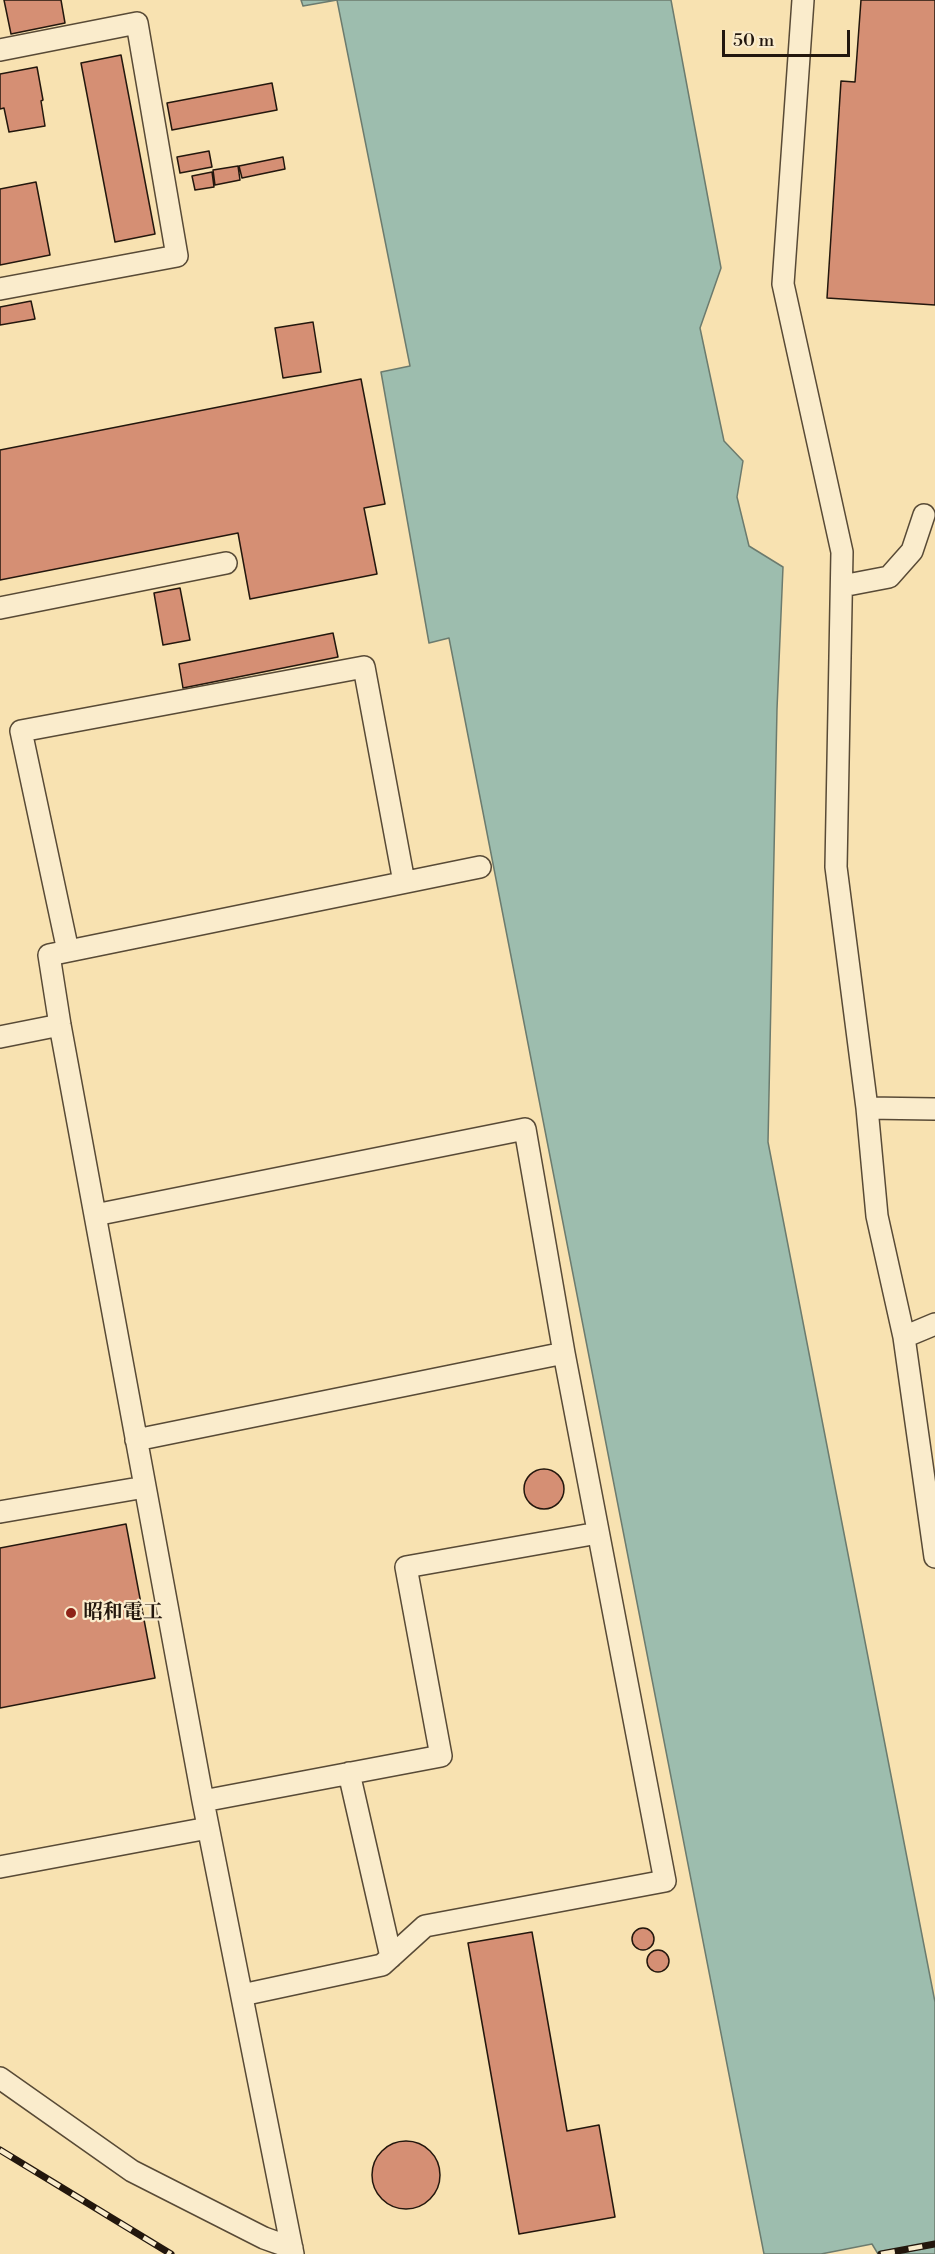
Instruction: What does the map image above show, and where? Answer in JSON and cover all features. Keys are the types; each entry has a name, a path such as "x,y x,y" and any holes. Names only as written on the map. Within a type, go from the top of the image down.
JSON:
{"street":[{"path":"803,0 783,284 842,552 836,867 867,1108 877,1216 904,1337 919,1430 935,1557"},
{"path":"0,50 137,23 177,256 0,289"},
{"path":"842,586 889,577 912,551 924,515"},
{"path":"0,608 226,563"},
{"path":"68,951 21,731 364,667 405,882"},
{"path":"293,2251 208,1828 144,1487 49,955 480,867"},
{"path":"0,1037 60,1025"},
{"path":"867,1108 935,1109"},
{"path":"95,1215 525,1129 564,1353 665,1881 425,1926 382,1965 242,1995"},
{"path":"904,1337 935,1324"},
{"path":"136,1440 564,1353"},
{"path":"0,1512 144,1487"},
{"path":"203,1801 441,1756 406,1567 598,1533"},
{"path":"350,1773 391,1957"},
{"path":"0,1867 208,1828"},
{"path":"0,2078 132,2171 293,2251"}],"shaded area":[{"path":"301,0 337,0 303,6"},
{"path":"337,0 671,0 721,268 700,328 724,441 743,461 737,497 749,546 783,567 777,709 768,1142 935,2002 935,2254 878,2254 872,2244 821,2254 764,2254 449,638 429,643 381,372 410,366"}],"building":[{"path":"4,0 61,0 65,23 11,34"},
{"path":"861,0 935,0 935,305 827,298 841,81 855,82"},
{"path":"121,55 155,234 115,242 81,63"},
{"path":"37,67 45,126 9,132 4,108 0,109 0,74"},
{"path":"272,83 277,110 172,130 167,103"},
{"path":"209,151 212,167 180,173 177,157"},
{"path":"283,157 285,169 242,178 239,166"},
{"path":"238,166 240,180 215,185 213,170"},
{"path":"212,172 214,187 195,190 192,176"},
{"path":"36,182 50,255 0,265 0,189"},
{"path":"31,301 35,319 0,325 0,307"},
{"path":"313,322 321,372 283,378 275,328"},
{"path":"361,379 385,504 364,508 377,574 250,599 238,533 0,580 0,450"},
{"path":"180,588 190,640 163,645 154,593"},
{"path":"333,633 338,657 183,688 179,664"},
{"path":"544,1469 558,1475 564,1489 558,1503 544,1509 530,1503 524,1489 530,1475"},
{"name":"昭和電工","path":"126,1524 155,1678 0,1708 0,1548"},
{"path":"643,1928 651,1931 654,1939 651,1947 643,1950 635,1947 632,1939 635,1931"},
{"path":"532,1932 567,2131 599,2125 615,2217 519,2234 468,1943"},
{"path":"658,1950 666,1953 669,1961 666,1969 658,1972 650,1969 647,1961 650,1953"},
{"path":"406,2141 419,2143 430,2151 438,2162 440,2175 438,2188 430,2199 419,2207 406,2209 393,2207 382,2199 374,2188 372,2175 374,2162 382,2151 393,2143"}],"railway":[{"path":"0,2150 171,2254"},
{"path":"881,2254 935,2244"}],"place":[{"name":"昭和電工","path":"71,1613"}]}
